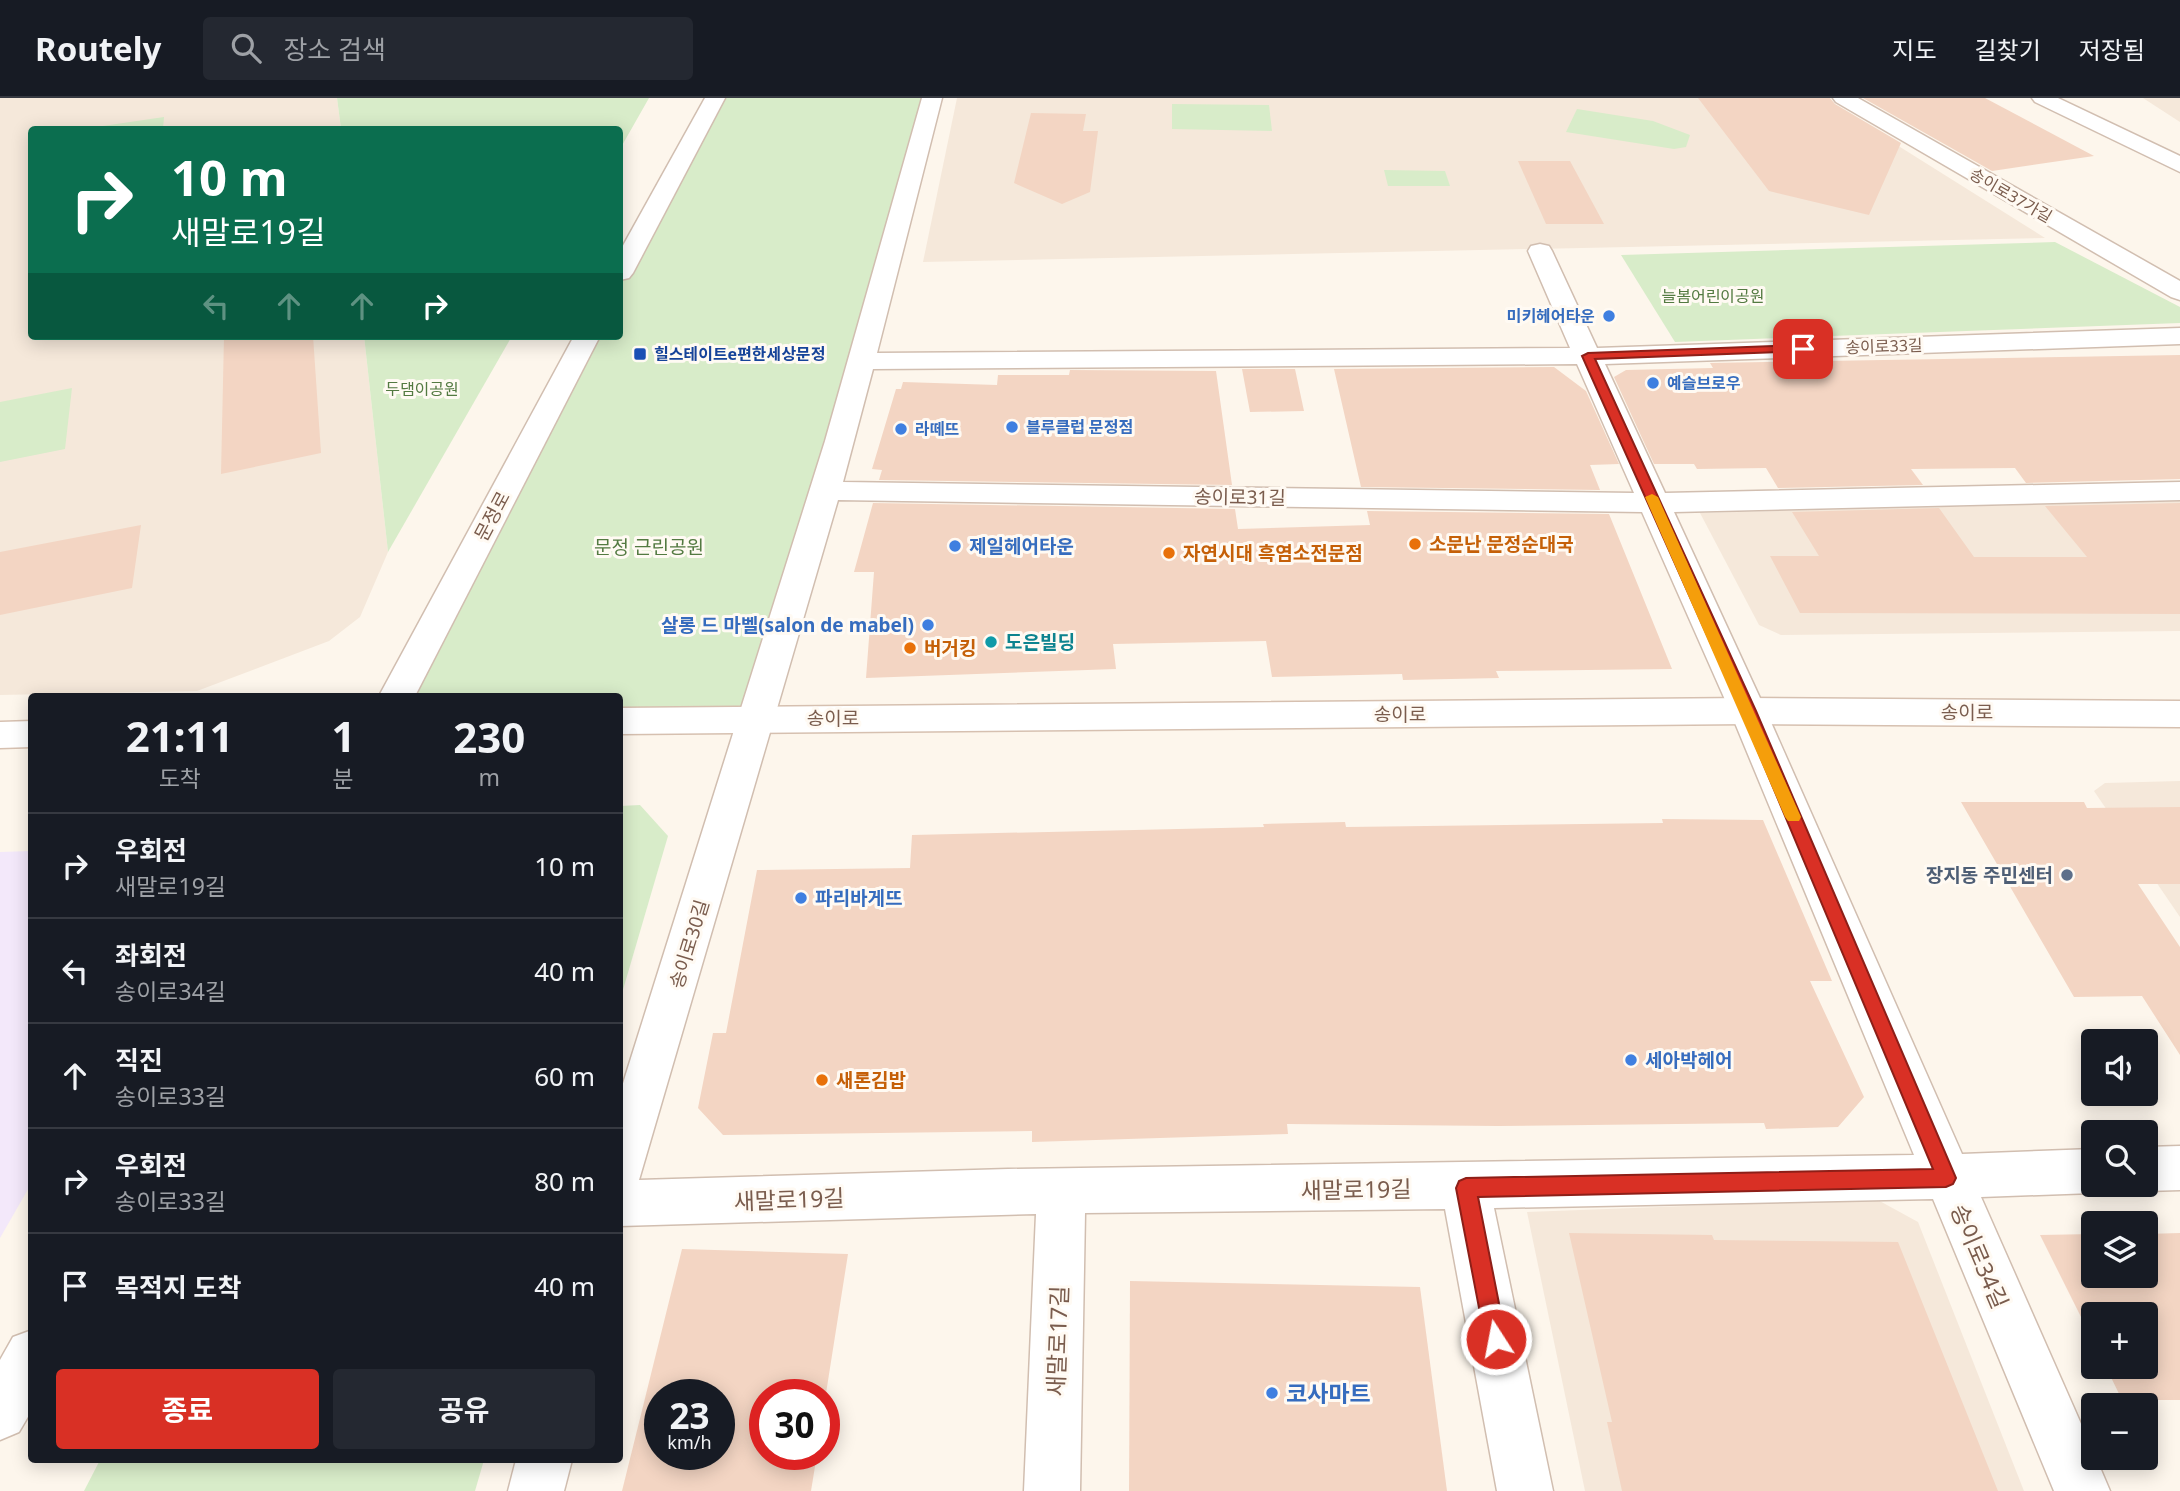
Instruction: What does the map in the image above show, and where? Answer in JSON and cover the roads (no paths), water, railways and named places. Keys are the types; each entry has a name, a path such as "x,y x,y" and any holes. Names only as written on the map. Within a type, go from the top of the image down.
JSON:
{"street":[{"path":"623,267 715,98"},
{"path":"758,719 862,361 932,98"},
{"name":"송이로37가길","path":"1843,98 2180,292"},
{"path":"2042,98 2180,165"},
{"path":"1540,251 1748,711"},
{"name":"송이로33길","path":"1588,356 2180,336"},
{"name":"문정로","path":"399,693 585,340"},
{"path":"862,361 1588,356"},
{"name":"송이로31길","path":"825,491 1654,503"},
{"path":"1654,503 2180,491"},
{"name":"송이로","path":"623,721 1748,711 2180,714"},
{"name":"송이로34길","path":"1748,711 2082,1491"},
{"name":"송이로30길","path":"623,1158 758,719"},
{"path":"0,735 28,734"},
{"path":"2158,1169 2180,1168"},
{"name":"새말로19길","path":"623,1203 1062,1191 1466,1188 1946,1178 2081,1172"},
{"path":"1466,1188 1525,1491"},
{"name":"새말로17길","path":"1052,1491 1062,1191"},
{"path":"0,1413 28,1363"},
{"path":"536,1491 543,1463"}],"place":[{"name":"미키헤어타운","path":"1609,316"},
{"name":"힐스테이트e편한세상문정","path":"640,354"},
{"name":"예슬브로우","path":"1653,383"},
{"name":"블루클럽 문정점","path":"1012,427"},
{"name":"라떼뜨","path":"901,429"},
{"name":"소문난 문정순대국","path":"1415,544"},
{"name":"제일헤어타운","path":"955,546"},
{"name":"자연시대 흑염소전문점","path":"1169,553"},
{"name":"살롱 드 마벨(salon de mabel)","path":"928,625"},
{"name":"도은빌딩","path":"991,642"},
{"name":"버거킹","path":"910,648"},
{"name":"장지동 주민센터","path":"2067,875"},
{"name":"파리바게뜨","path":"801,898"},
{"name":"세아박헤어","path":"1631,1060"},
{"name":"새론김밥","path":"822,1080"},
{"name":"코사마트","path":"1272,1393"}],"park label":[{"name":"늘봄어린이공원","path":"1713,296"},
{"name":"두댐이공원","path":"422,389"},
{"name":"문정 근린공원","path":"649,547"}]}
